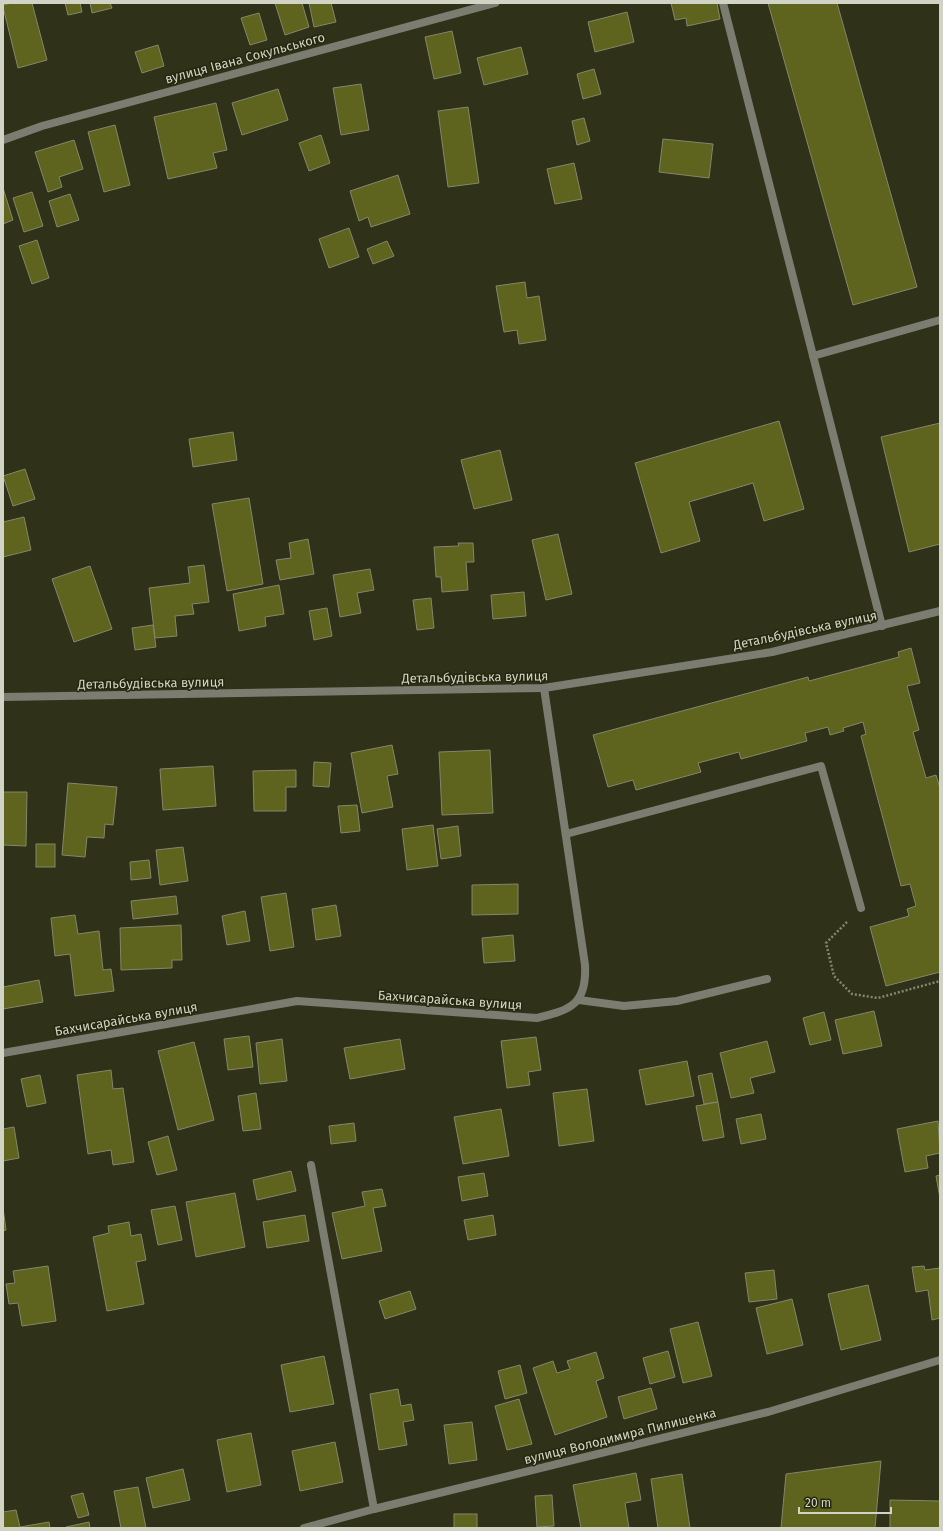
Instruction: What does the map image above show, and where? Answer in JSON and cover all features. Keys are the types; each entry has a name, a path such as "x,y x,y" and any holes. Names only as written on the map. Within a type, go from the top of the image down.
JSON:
{"street":[{"name":"вулиця Івана Сокульського","path":"3,140 42,126 495,3"},
{"path":"723,3 882,626"},
{"path":"813,356 940,320"},
{"name":"Детальбудівська вулиця","path":"3,697 544,688 772,652 940,611"},
{"path":"544,688 585,965 586,982 579,1000 624,1006 677,1001 767,979"},
{"path":"566,834 821,766 861,908"},
{"name":"Бахчисарайська вулиця","path":"3,1053 297,1001 537,1018 559,1013 579,1000"},
{"path":"311,1165 374,1509"},
{"name":"вулиця Володимира Пилишенка","path":"304,1528 374,1509 768,1412 940,1360"}],"path":[{"path":"861,908 826,943 834,976 852,994 878,998 940,981"}],"building":[{"path":"12,3 32,3 47,60 18,68 3,7 3,5"},
{"path":"65,3 80,3 82,12 68,15"},
{"path":"90,3 110,3 112,8 92,13"},
{"path":"275,3 302,3 309,27 285,35"},
{"path":"309,3 331,3 336,22 314,27"},
{"path":"671,3 717,3 720,19 687,26 686,18 675,20"},
{"path":"768,3 837,3 917,287 853,305"},
{"path":"627,12 634,42 595,52 588,22"},
{"path":"259,13 267,40 250,45 241,18"},
{"path":"452,31 461,73 434,79 425,37"},
{"path":"158,45 164,66 142,73 135,52"},
{"path":"521,47 528,74 484,85 477,58"},
{"path":"594,69 601,94 583,99 577,74"},
{"path":"361,84 369,130 341,135 333,88"},
{"path":"278,89 288,120 242,135 232,103"},
{"path":"216,103 227,150 213,153 217,168 168,179 154,117"},
{"path":"468,107 479,183 448,187 438,111"},
{"path":"584,118 590,141 577,145 572,121"},
{"path":"115,125 130,185 104,192 88,132"},
{"path":"321,135 330,163 309,171 299,143"},
{"path":"663,139 713,144 709,178 659,172"},
{"path":"74,140 83,169 59,177 62,187 48,192 35,152"},
{"path":"574,163 582,199 555,204 547,169"},
{"path":"398,175 410,214 371,227 368,217 359,221 350,191"},
{"path":"3,188 13,220 3,224"},
{"path":"32,192 43,226 24,232 13,198"},
{"path":"70,194 79,220 57,227 49,201"},
{"path":"349,228 359,257 329,268 319,239"},
{"path":"37,240 49,278 32,284 19,246"},
{"path":"387,241 394,256 373,264 367,249"},
{"path":"525,282 527,298 539,296 546,340 519,344 517,330 504,332 496,286"},
{"path":"779,421 804,509 764,521 753,483 689,502 700,541 661,553 635,463"},
{"path":"940,423 940,544 909,552 881,437"},
{"path":"233,432 237,460 193,467 189,439"},
{"path":"500,450 512,500 474,509 461,460"},
{"path":"25,469 35,499 13,506 3,476"},
{"path":"249,498 263,584 227,591 212,504"},
{"path":"24,517 31,550 3,557 3,522"},
{"path":"558,534 572,594 546,600 532,540"},
{"path":"308,539 314,574 280,580 276,560 291,558 289,543"},
{"path":"458,543 473,543 474,562 466,562 468,590 442,592 441,577 436,577 434,547 459,546"},
{"path":"204,565 209,602 192,604 194,614 175,616 177,636 155,638 149,588 190,583 188,567"},
{"path":"90,566 112,629 74,642 52,579"},
{"path":"370,569 374,590 357,593 361,613 340,617 333,575"},
{"path":"279,585 284,614 265,617 266,626 239,631 233,594"},
{"path":"524,592 526,616 493,619 491,595"},
{"path":"431,598 434,628 417,630 413,600"},
{"path":"327,608 332,636 314,640 309,611"},
{"path":"153,625 156,647 135,650 132,628"},
{"path":"911,648 920,683 907,686 919,730 913,732 926,778 936,775 940,788 940,972 886,986 870,927 909,916 907,909 916,906 910,884 901,886 861,736 866,734 863,722 843,728 844,731 830,735 828,727 805,733 807,741 741,759 739,752 698,763 701,772 636,790 633,780 608,787 593,735 808,677 809,681 899,657 898,652"},
{"path":"392,745 398,774 387,776 393,807 362,813 351,753"},
{"path":"490,750 493,813 442,815 439,752"},
{"path":"314,762 331,763 329,787 313,786"},
{"path":"213,766 216,806 163,810 160,769"},
{"path":"296,770 296,787 286,787 286,811 254,811 253,771"},
{"path":"68,783 117,787 113,825 105,824 104,838 87,837 85,857 62,855"},
{"path":"3,792 27,792 26,846 3,845"},
{"path":"357,805 360,831 341,833 338,806"},
{"path":"433,825 438,866 407,870 402,829"},
{"path":"458,826 461,856 441,859 437,829"},
{"path":"36,844 55,844 55,867 36,867"},
{"path":"183,847 188,881 160,885 156,850"},
{"path":"149,860 151,878 131,880 130,862"},
{"path":"518,884 518,914 472,915 472,885"},
{"path":"286,893 294,947 270,951 261,897"},
{"path":"176,896 178,914 133,919 131,901"},
{"path":"336,905 341,936 316,940 312,909"},
{"path":"245,911 250,941 227,945 222,916"},
{"path":"75,915 78,934 99,931 103,970 111,969 114,991 75,996 70,954 55,956 51,918"},
{"path":"181,925 182,960 172,960 172,968 121,970 120,928"},
{"path":"513,935 515,961 484,963 482,938"},
{"path":"39,980 43,1002 3,1009 3,987"},
{"path":"874,1011 882,1046 843,1054 835,1020"},
{"path":"824,1012 831,1040 810,1045 803,1018"},
{"path":"249,1036 253,1067 228,1070 224,1039"},
{"path":"536,1037 541,1070 528,1072 530,1085 507,1088 501,1041"},
{"path":"282,1039 287,1081 260,1084 256,1043"},
{"path":"400,1039 405,1069 350,1079 344,1048"},
{"path":"767,1041 775,1072 750,1078 754,1093 731,1098 720,1053"},
{"path":"194,1042 214,1120 178,1130 158,1051"},
{"path":"687,1061 694,1096 646,1105 639,1070"},
{"path":"111,1070 113,1089 123,1088 134,1162 113,1165 111,1150 88,1154 77,1075"},
{"path":"712,1073 718,1102 704,1104 698,1076"},
{"path":"40,1075 46,1103 27,1107 21,1079"},
{"path":"587,1089 594,1141 559,1146 553,1093"},
{"path":"256,1093 261,1129 243,1131 238,1096"},
{"path":"718,1102 724,1137 703,1141 696,1106"},
{"path":"501,1109 509,1156 463,1164 454,1117"},
{"path":"761,1114 766,1139 741,1144 736,1119"},
{"path":"938,1121 940,1153 926,1156 928,1168 905,1172 897,1129"},
{"path":"354,1123 356,1141 331,1144 329,1126"},
{"path":"14,1127 19,1158 3,1161 3,1129"},
{"path":"168,1136 177,1170 157,1175 148,1142"},
{"path":"291,1171 296,1191 257,1200 253,1180"},
{"path":"484,1173 488,1196 462,1201 458,1177"},
{"path":"940,1175 940,1198 936,1176"},
{"path":"382,1189 386,1206 373,1208 382,1251 342,1259 332,1213 365,1206 362,1192"},
{"path":"235,1193 245,1247 196,1257 186,1202"},
{"path":"175,1206 182,1240 158,1245 151,1210"},
{"path":"3,1208 6,1230 3,1231"},
{"path":"305,1215 309,1241 267,1248 263,1222"},
{"path":"493,1215 496,1235 468,1240 464,1220"},
{"path":"129,1222 131,1236 141,1234 146,1260 136,1262 144,1304 107,1311 93,1237 109,1233 108,1226"},
{"path":"48,1266 56,1321 22,1326 18,1303 9,1304 6,1284 15,1283 13,1271"},
{"path":"924,1266 925,1270 940,1268 940,1318 932,1320 928,1290 916,1292 912,1267"},
{"path":"774,1270 777,1299 749,1302 745,1273"},
{"path":"868,1285 881,1340 841,1350 828,1294"},
{"path":"410,1291 416,1309 385,1319 379,1301"},
{"path":"792,1299 803,1345 767,1354 756,1308"},
{"path":"698,1322 712,1376 683,1383 670,1329"},
{"path":"668,1351 675,1377 650,1384 643,1358"},
{"path":"596,1352 604,1378 596,1381 607,1417 555,1435 533,1368 553,1361 557,1373 570,1369 567,1361"},
{"path":"324,1356 334,1404 290,1412 281,1365"},
{"path":"520,1365 527,1393 505,1399 498,1371"},
{"path":"651,1388 657,1409 624,1419 618,1397"},
{"path":"398,1389 401,1406 411,1404 414,1420 403,1422 407,1445 379,1450 370,1394"},
{"path":"519,1399 532,1444 507,1450 495,1406"},
{"path":"472,1422 477,1460 449,1464 444,1425"},
{"path":"251,1433 261,1485 227,1492 217,1440"},
{"path":"335,1442 343,1482 300,1491 292,1451"},
{"path":"881,1461 875,1528 781,1528 786,1474"},
{"path":"183,1469 190,1500 153,1508 146,1478"},
{"path":"636,1473 641,1500 625,1503 629,1528 581,1528 573,1485"},
{"path":"682,1474 690,1528 658,1528 651,1479"},
{"path":"138,1487 146,1528 121,1528 114,1491"},
{"path":"83,1493 89,1515 78,1518 71,1496"},
{"path":"552,1495 554,1526 537,1527 535,1496"},
{"path":"890,1500 940,1501 940,1528 890,1528"},
{"path":"16,1510 20,1527 49,1522 50,1528 3,1528 3,1512"},
{"path":"454,1514 477,1514 477,1528 454,1528"},
{"path":"89,1522 90,1528 66,1528 66,1527"}]}
